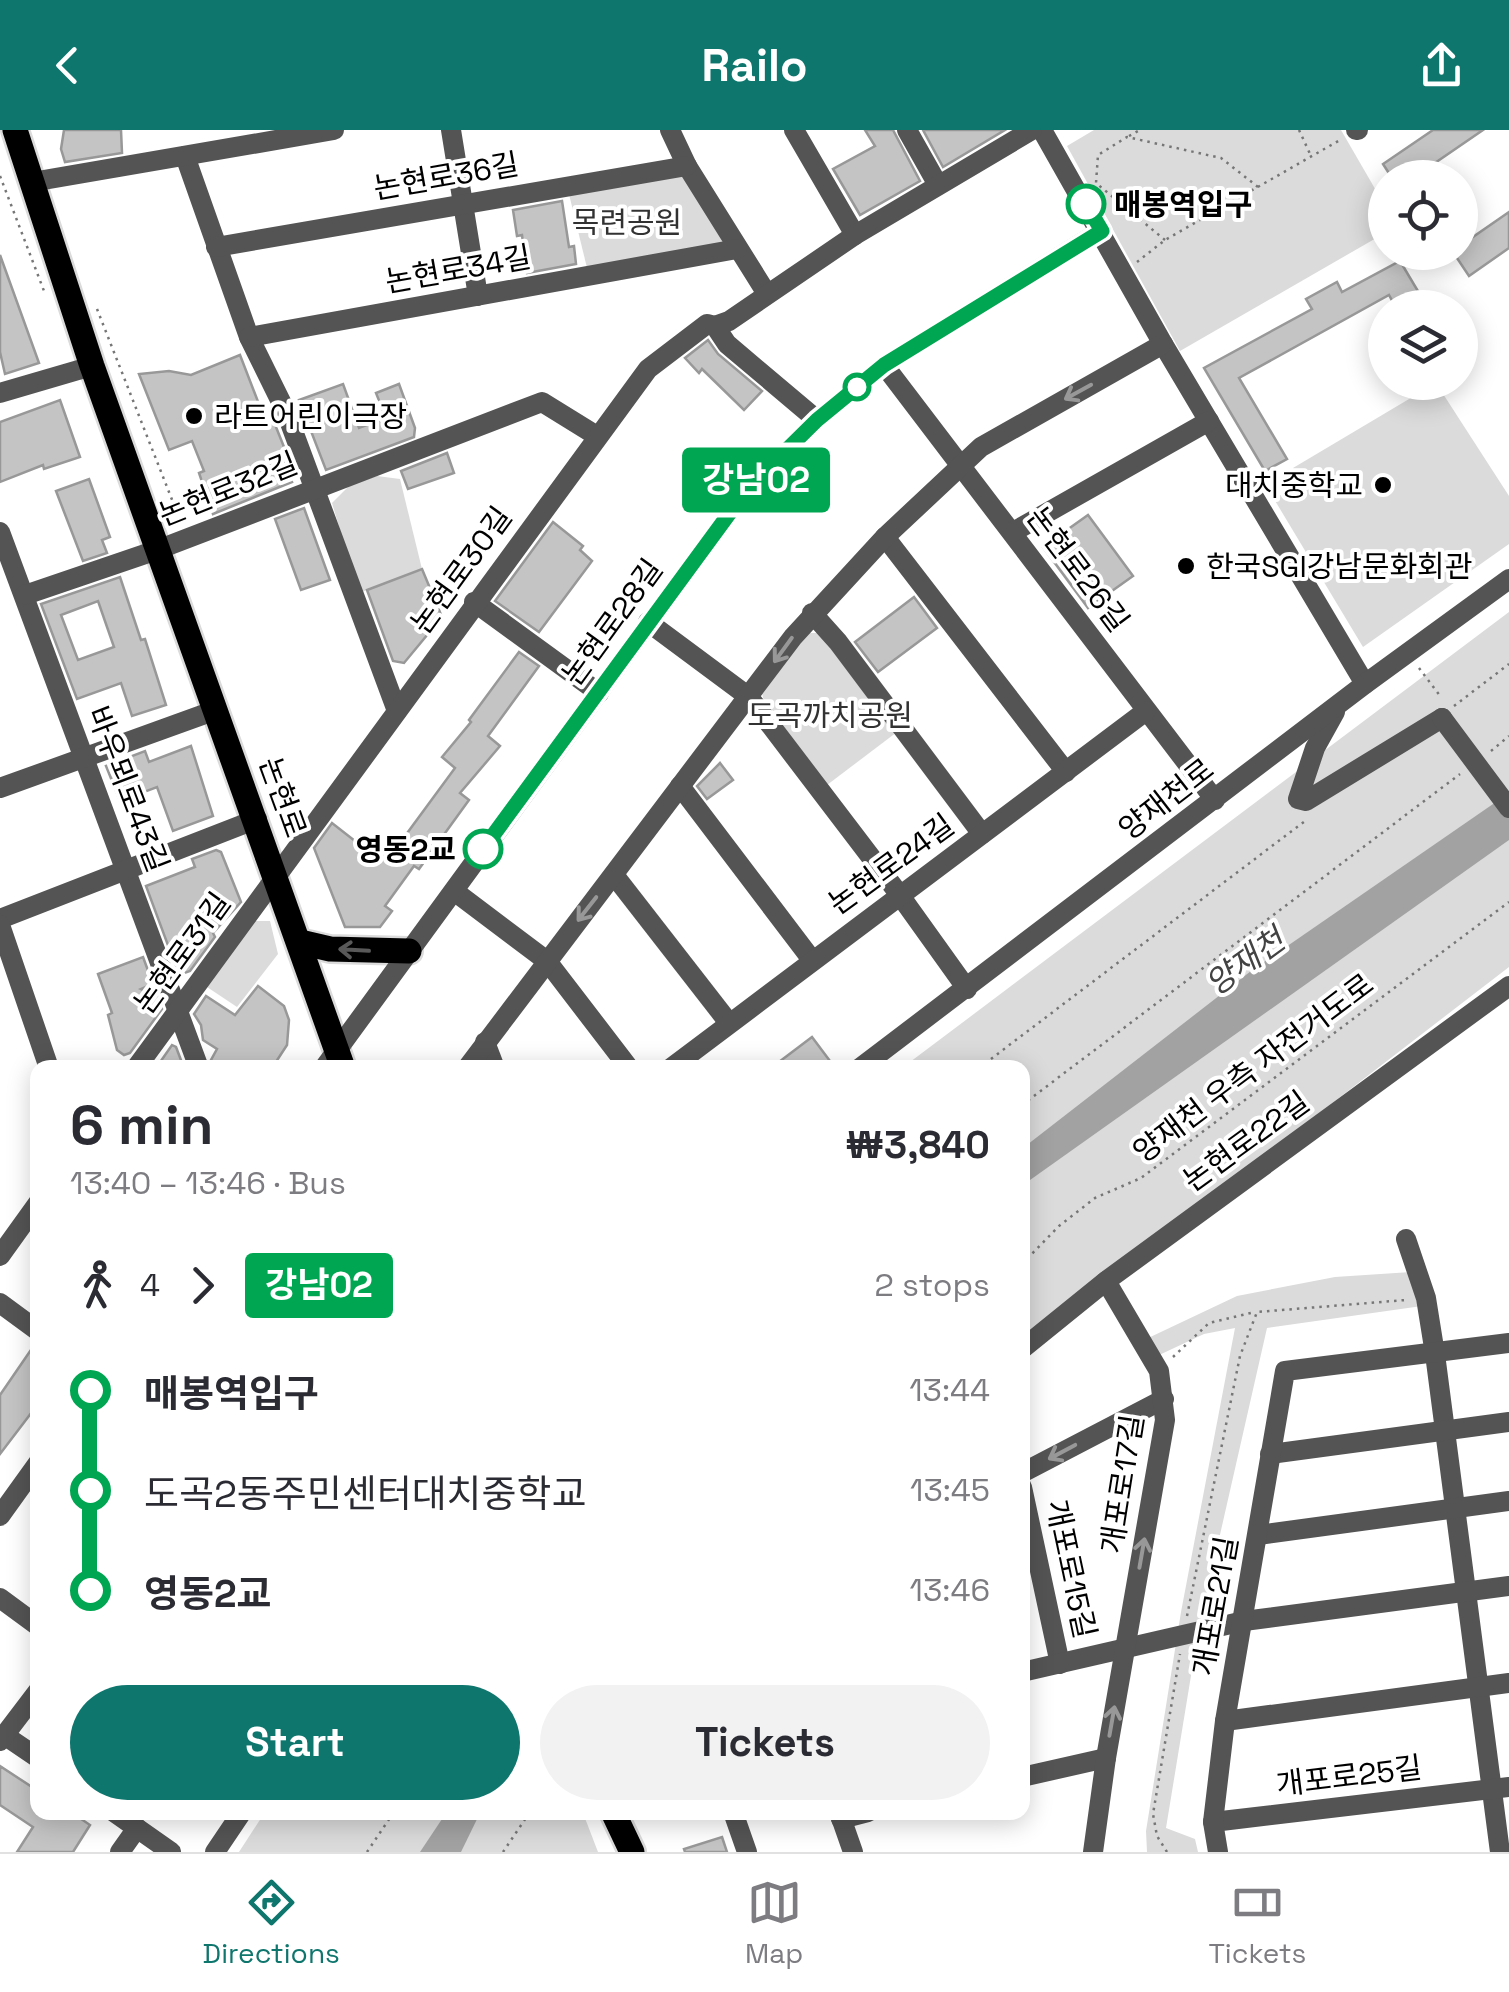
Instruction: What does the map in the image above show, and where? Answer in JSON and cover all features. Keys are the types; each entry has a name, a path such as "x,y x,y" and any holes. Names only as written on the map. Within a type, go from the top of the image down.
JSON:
{"main road":[{"name":"논현로","path":"15,130 92,366 300,942 334,1060"},
{"path":"300,942 330,949 410,951"},
{"path":"618,1820 623,1852"},
{"path":"619,1820 632,1852"}],"street":[{"path":"32,182 334,130"},
{"path":"452,130 478,296"},
{"path":"670,130 687,166 767,294"},
{"path":"794,130 854,235"},
{"path":"906,130 938,186"},
{"name":"논현로30길","path":"276,874 648,369 707,324 715,326 730,321 854,235 1032,130"},
{"path":"1042,130 1162,344 1365,684"},
{"path":"185,156 249,337 271,376 396,711"},
{"name":"논현로36길","path":"216,247 687,166"},
{"name":"논현로28길","path":"336,1060 552,752 748,488 817,420 884,365 1102,231"},
{"name":"논현로34길","path":"249,337 737,249"},
{"path":"715,326 727,344 817,420"},
{"path":"473,1060 812,613 885,537 980,447 1162,344"},
{"name":"논현로26길","path":"884,365 1215,800"},
{"path":"0,371 4,393 92,366"},
{"name":"논현로32길","path":"157,550 542,402 598,436"},
{"path":"1013,532 1210,421"},
{"name":"바우뫼로43길","path":"1,535 196,1060"},
{"path":"885,537 1066,772"},
{"path":"24,594 157,550"},
{"name":"양재천로","path":"871,1060 1509,579"},
{"path":"474,602 599,692"},
{"path":"812,613 982,834"},
{"path":"648,622 749,697 967,989"},
{"path":"0,788 216,710"},
{"name":"논현로24길","path":"681,1060 1146,710"},
{"path":"1335,712 1315,748 1298,799 1306,801 1442,718 1509,808"},
{"path":"680,786 812,960"},
{"path":"46,1060 0,922 257,819"},
{"name":"논현로31길","path":"142,1060 276,874"},
{"path":"614,876 728,1023"},
{"path":"454,891 547,961 623,1060"},
{"name":"논현로22길","path":"1030,1343 1106,1281 1509,986"},
{"path":"485,1042 492,1060"},
{"path":"0,1256 30,1214"},
{"path":"1406,1239 1426,1298 1435,1354 1479,1687 1501,1788 1500,1852"},
{"name":"개포로17길","path":"1093,1852 1166,1420 1159,1370 1106,1281"},
{"path":"0,1303 30,1325"},
{"path":"1435,1354 1452,1348 1509,1342"},
{"name":"개포로21길","path":"1218,1852 1213,1822 1225,1722 1285,1372 1435,1354"},
{"name":"개포로15길","path":"1030,1469 1164,1399"},
{"path":"1270,1454 1509,1422"},
{"path":"0,1516 30,1475"},
{"path":"1258,1535 1509,1501"},
{"name":"개포로15길","path":"1030,1524 1060,1664"},
{"path":"1030,1670 1244,1621 1509,1586"},
{"path":"0,1598 30,1620"},
{"path":"1225,1722 1509,1683"},
{"path":"30,1701 2,1738 30,1754"},
{"path":"1030,1775 1106,1758"},
{"name":"개포로25길","path":"1213,1822 1501,1788"},
{"path":"126,1820 171,1852"},
{"path":"215,1852 237,1820"},
{"path":"736,1820 747,1852"},
{"path":"841,1820 853,1852"},
{"path":"120,1852 137,1828"}],"path":[{"path":"1140,130 1098,155 1096,183 1165,240"},
{"path":"1299,130 1311,156"},
{"path":"1124,272 1165,240 1357,130"},
{"path":"1127,137 1221,158 1258,187"},
{"path":"0,176 48,301"},
{"path":"96,305 187,538"},
{"path":"1408,655 1450,709 1509,664"},
{"path":"1488,753 1509,736"},
{"path":"1030,1099 1463,772"},
{"path":"991,1060 1314,815"},
{"name":"양재천 우측 자전거도로","path":"1030,1256 1095,1198 1141,1178 1509,902"},
{"path":"1159,1370 1209,1323 1257,1312 1426,1298"},
{"path":"1166,1852 1157,1836 1153,1814 1182,1637 1240,1356 1257,1312"},
{"path":"367,1852 389,1820"},
{"path":"504,1852 525,1820"}],"green space":[{"path":"1094,130 1341,130 1368,177 1368,243 1180,351 1067,146"},
{"name":"목련공원","path":"687,166 737,249 589,276 567,186"},
{"path":"1407,400 1447,400 1509,496 1509,544 1363,647 1274,499 1301,483 1293,468"},
{"path":"377,476 400,479 422,569 359,593 332,503 350,485"},
{"path":"1509,612 1509,967 1030,1336 1030,1060 913,1060"},
{"name":"도곡까치공원","path":"803,633 825,633 897,732 827,785 762,692"},
{"path":"253,921 270,921 278,954 237,1007 204,985"},
{"path":"1411,1272 1422,1306 1267,1328 1199,1627 1166,1828 1195,1839 1198,1852 1147,1852 1146,1831 1181,1612 1235,1328 1204,1334 1157,1356 1144,1340 1237,1296 1335,1277"},
{"path":"260,1820 586,1820 598,1852 239,1852"}],"shaded area":[{"path":"1509,793 1509,840 1030,1180 1030,1143 1251,971"},
{"path":"441,1820 477,1820 461,1852 420,1852"}],"building":[{"path":"64,130 121,130 122,153 65,162 61,149"},
{"path":"865,130 893,130 920,181 860,215 833,169 875,146"},
{"path":"923,130 1005,130 943,167"},
{"path":"1433,130 1483,130 1439,160 1389,160"},
{"path":"562,201 569,247 574,246 576,264 527,273 522,235 517,236 513,210"},
{"path":"1509,212 1509,248 1478,270 1478,234"},
{"path":"0,255 39,363 5,374 0,352"},
{"path":"1383,270 1405,270 1417,290 1368,290 1368,307 1239,378 1287,459 1265,471 1204,368 1312,309 1306,299 1337,282 1342,292"},
{"path":"708,340 718,354 762,391 744,410 685,358"},
{"path":"240,355 267,425 274,422 286,452 280,454 292,482 213,514 199,473 204,471 192,441 169,450 139,374 169,371 191,375"},
{"path":"343,384 359,428 386,418 376,393 399,384 415,428 414,437 326,470 299,400"},
{"path":"60,400 80,457 44,469 43,465 0,482 0,422"},
{"path":"447,453 454,473 408,489 401,471"},
{"path":"89,479 110,537 102,540 107,553 83,561 56,491"},
{"path":"304,508 330,580 301,590 275,519"},
{"path":"1088,515 1133,576 1088,608 1043,547"},
{"path":"553,522 583,546 580,550 592,561 539,632 495,601"},
{"path":"422,569 442,617 404,663 393,661 367,590"},
{"path":"120,577 166,705 132,716 121,683 77,699 41,604","holes":["98,601 114,647 78,660 61,615"]},
{"path":"914,597 937,628 878,672 855,642"},
{"path":"519,652 539,666 488,736 500,746 460,793 469,800 419,869 414,866 385,906 392,911 380,927 345,927 314,848 332,823 378,859 384,851 391,855 455,768 442,757"},
{"path":"191,746 213,816 173,831 157,787 120,801 106,766 145,751 149,762"},
{"path":"720,763 733,780 707,799 697,786"},
{"path":"216,850 221,852 241,902 213,933 215,937 190,971 179,975 146,886 195,867 192,859"},
{"path":"143,957 153,984 141,989 158,997 162,1009 130,1053 124,1055 117,1050 108,1015 112,1013 98,974"},
{"path":"258,986 284,1006 289,1020 287,1045 277,1060 211,1060 217,1049 203,1040 201,1025 194,1014 206,996 235,1015"},
{"path":"812,1037 829,1060 782,1060"},
{"path":"172,1045 176,1047 181,1060 162,1060"},
{"path":"30,1351 30,1415 0,1454 0,1395"},
{"path":"0,1766 30,1786 30,1820 83,1820 90,1825 73,1852 17,1852 33,1827 0,1805"},
{"path":"722,1837 727,1852 685,1852 684,1849"}],"bus line":[{"name":"강남02","path":"483,849 748,488 817,420 884,365 1102,231 1086,204"}],"place":[{"name":"매봉역입구","path":"1086,204"},
{"name":"라트어린이극장","path":"194,416"},
{"name":"대치중학교","path":"1383,485"},
{"name":"한국SGI강남문화회관","path":"1186,566"},
{"name":"영동2교","path":"483,849"}],"water label":[{"name":"양재천","path":"1245,962"}]}
